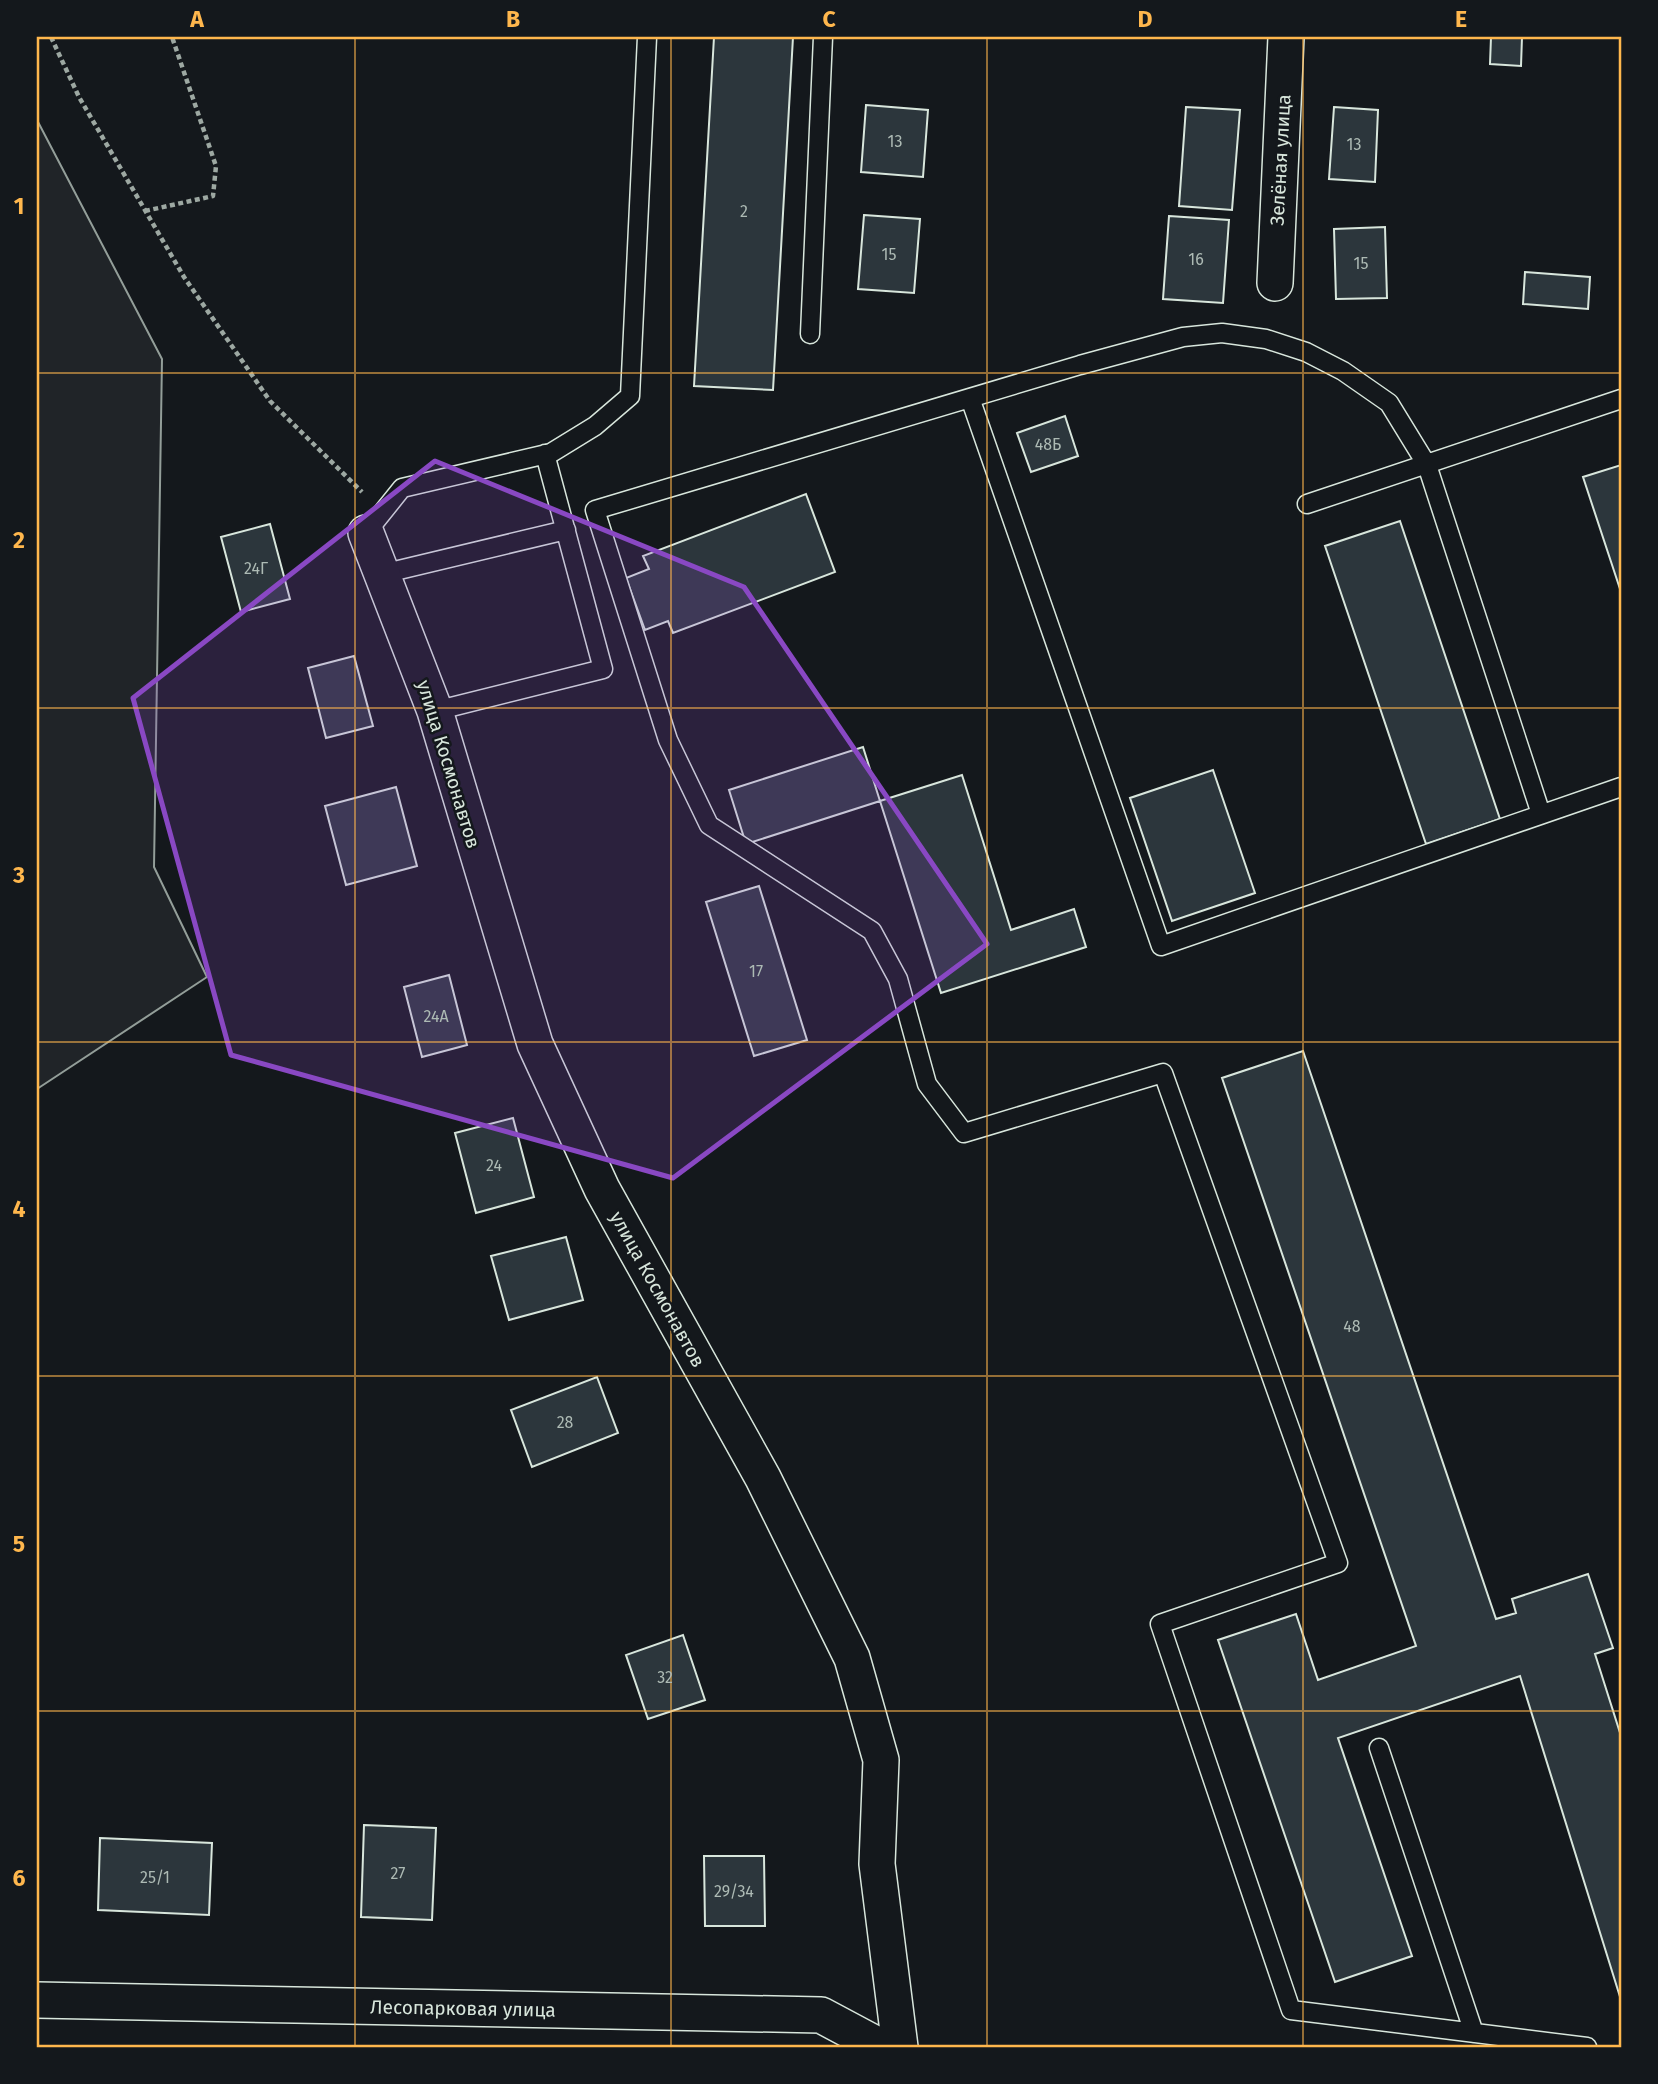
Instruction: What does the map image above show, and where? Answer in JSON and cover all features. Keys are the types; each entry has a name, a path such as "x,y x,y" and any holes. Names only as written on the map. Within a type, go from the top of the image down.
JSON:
{"street":[{"name":"Зелёная улица","path":"1275,283 1286,37"},
{"name":"улица Космонавтов","path":"374,523 382,574 435,711 535,1044 602,1189 763,1478 852,1658 881,1760 877,1864 900,2047"},
{"name":"Лесопарковая улица","path":"37,2000 821,2015 881,2047"}],"lane":[{"path":"374,523 402,488 545,454 594,426 630,396 647,37"},
{"path":"810,334 823,37"},
{"path":"1541,814 1427,465 1388,403 1343,372 1318,359 1266,340 1222,333 1183,337 595,510 668,740 709,825 872,931 898,979 927,1084 964,1133 1163,1073 1338,1563 1160,1623 1291,2010 1587,2047"},
{"path":"970,398 1161,946 1621,787"},
{"path":"1307,504 1621,399"},
{"path":"435,711 603,669 545,454"},
{"path":"382,574 566,530"},
{"path":"1379,1748 1474,2033"}],"path":[{"path":"51,37 79,97 184,277 270,401 374,523"},
{"path":"145,211 213,196 216,166 172,37"}],"highlighted area":[{"path":"435,461 744,587 987,944 673,1178 231,1055 133,698"}],"shaded area":[{"path":"37,120 162,359 154,867 207,977 37,1089"}],"building":[{"path":"714,37 793,37 773,390 694,386"},
{"path":"1491,37 1522,37 1521,66 1490,64"},
{"path":"866,105 928,110 923,177 861,172"},
{"path":"1186,107 1240,110 1232,210 1179,206"},
{"path":"1334,107 1378,110 1375,182 1329,179"},
{"path":"864,215 920,219 914,293 858,289"},
{"path":"1169,216 1229,220 1223,303 1163,299"},
{"path":"1385,227 1387,298 1336,299 1334,229"},
{"path":"1525,272 1590,277 1588,309 1523,304"},
{"path":"1065,416 1078,456 1031,472 1017,433"},
{"path":"1621,465 1621,592 1583,477"},
{"path":"806,494 835,572 673,633 668,621 645,630 626,578 649,569 643,556"},
{"path":"1400,521 1500,819 1426,844 1325,546"},
{"path":"270,524 290,599 241,612 221,537"},
{"path":"354,656 373,726 326,738 308,668"},
{"path":"863,747 880,801 746,844 729,790"},
{"path":"1213,770 1255,893 1172,921 1130,798"},
{"path":"962,775 1011,930 1074,909 1086,947 941,993 880,801"},
{"path":"396,787 417,866 346,885 325,806"},
{"path":"759,886 807,1040 754,1056 706,902"},
{"path":"449,975 467,1045 422,1057 404,987"},
{"path":"1303,1051 1496,1619 1516,1613 1512,1599 1588,1574 1613,1648 1595,1654 1621,1736 1621,2000 1520,1676 1338,1738 1412,1956 1335,1982 1218,1640 1296,1614 1318,1680 1416,1646 1222,1078"},
{"path":"513,1118 534,1197 476,1213 455,1133"},
{"path":"566,1237 583,1300 509,1320 491,1256"},
{"path":"597,1377 618,1433 532,1467 511,1410"},
{"path":"683,1635 705,1700 648,1719 626,1655"},
{"path":"364,1825 436,1828 432,1920 361,1917"},
{"path":"100,1838 212,1843 209,1915 98,1910"},
{"path":"704,1856 764,1856 765,1926 705,1926"}]}
